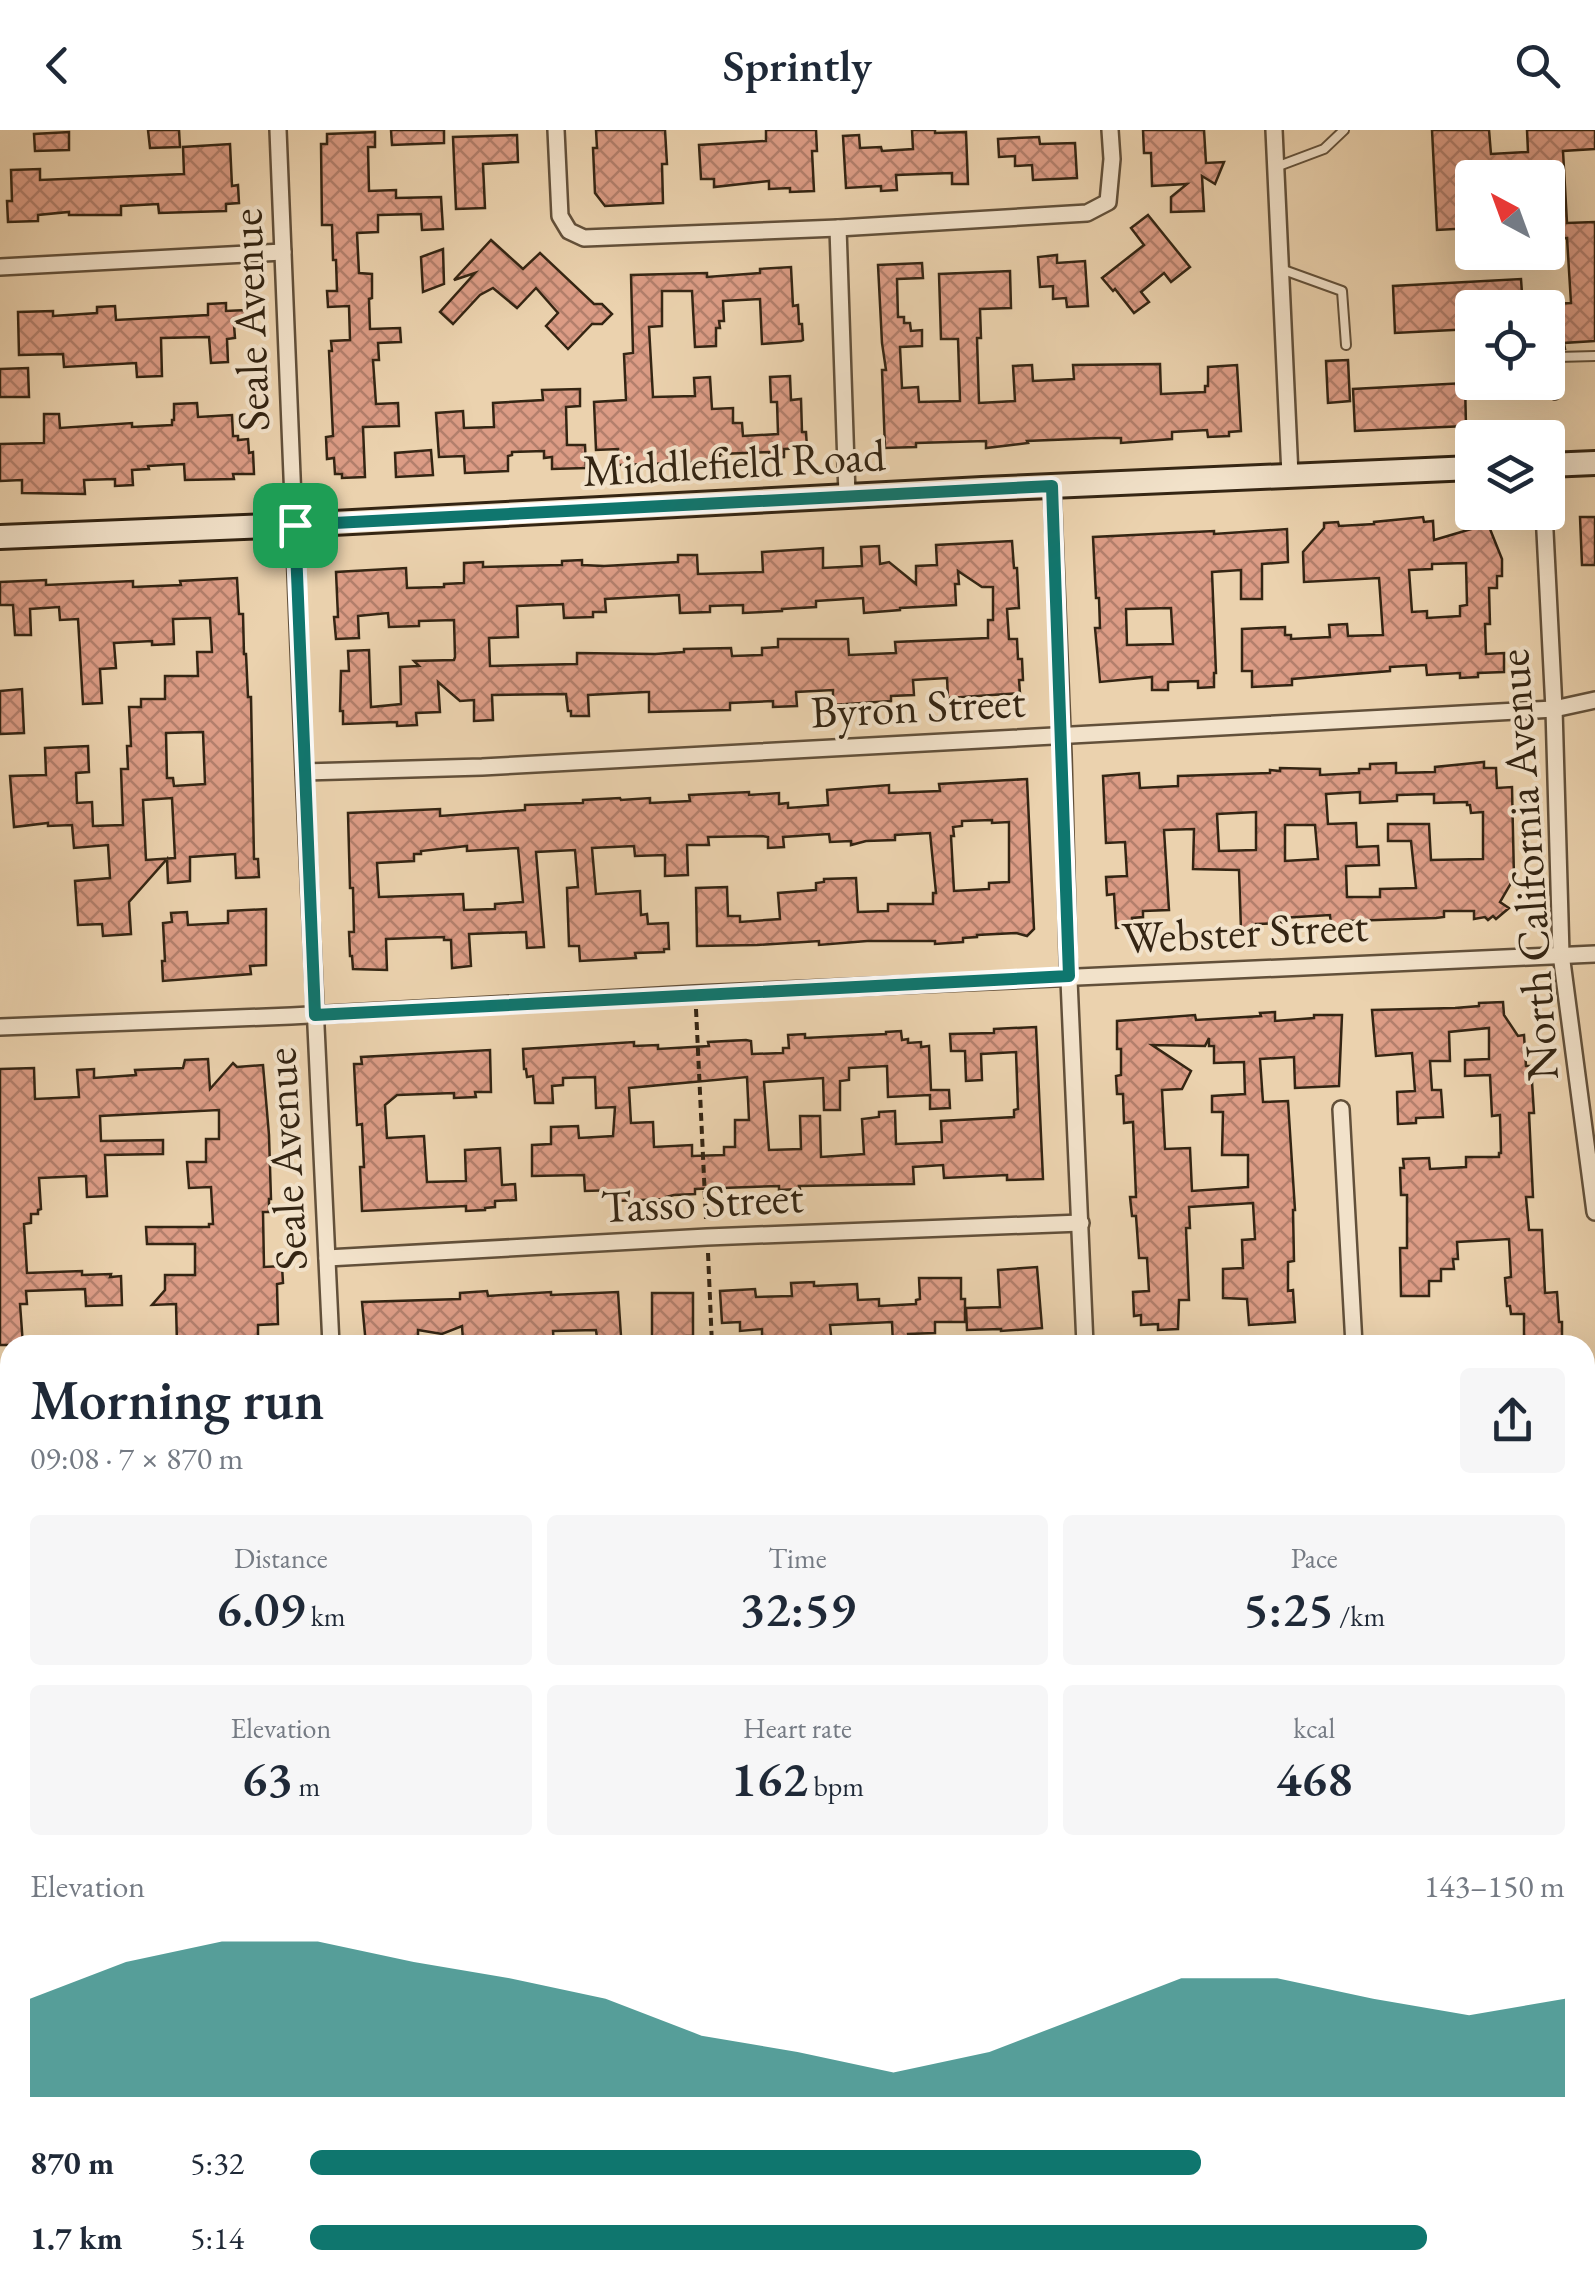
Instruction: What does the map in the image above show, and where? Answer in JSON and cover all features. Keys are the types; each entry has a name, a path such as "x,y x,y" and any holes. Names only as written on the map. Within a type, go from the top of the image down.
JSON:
{"main road":[{"path":"1565,464 1595,463"},
{"name":"Middlefield Road","path":"0,537 1455,469"}],"street":[{"name":"Seale Avenue","path":"278,130 331,1335"},
{"path":"556,130 560,216 569,231 584,238 1087,213 1108,202 1110,130"},
{"path":"1274,130 1290,475"},
{"path":"838,228 846,495"},
{"path":"0,267 283,252"},
{"path":"1052,486 1085,1335"},
{"name":"North California Avenue","path":"1545,530 1561,954 1595,1212"},
{"name":"Byron Street","path":"304,772 482,767 1554,709 1595,700"},
{"name":"Webster Street","path":"0,1027 1595,954"},
{"path":"1341,1110 1353,1335"},
{"name":"Tasso Street","path":"327,1258 1081,1222"}],"lane":[{"path":"1276,168 1324,149 1344,130"},
{"path":"1280,269 1342,292 1346,345"},
{"path":"1565,357 1595,356"}],"path":[{"path":"696,994 712,1335"}],"building":[{"path":"148,130 179,130 180,147 150,148"},
{"path":"391,130 444,130 444,143 392,145"},
{"path":"596,130 665,130 663,203 605,206 595,193"},
{"path":"766,130 816,130 817,151 812,151 814,191 769,189 769,181 714,187 714,179 701,179 699,145 766,141"},
{"path":"912,130 966,132 968,184 952,184 952,173 896,175 897,190 881,191 881,186 846,188 843,136 859,135 860,148 913,149"},
{"path":"1143,130 1204,130 1206,163 1224,162 1215,184 1202,176 1204,211 1171,212 1171,197 1187,184 1152,186 1151,153 1144,153"},
{"path":"1432,130 1489,130 1491,154 1528,152 1527,130 1595,130 1595,149 1563,151 1564,160 1455,160 1455,229 1437,230"},
{"path":"69,132 69,150 35,151 34,134"},
{"path":"375,132 375,147 368,147 369,191 396,190 396,198 441,197 443,229 422,230 421,214 378,215 378,232 357,233 359,273 372,274 370,329 400,328 401,342 378,343 379,360 373,360 376,404 398,403 399,426 363,427 365,477 342,478 342,474 335,474 334,458 327,459 326,437 333,436 329,351 331,341 350,340 349,306 328,307 327,291 337,291 336,260 332,225 322,225 321,144 327,144 327,134"},
{"path":"517,135 518,162 483,164 485,208 456,209 453,137"},
{"path":"1039,137 1040,144 1075,143 1077,178 1033,180 1032,165 1015,166 1015,156 999,157 998,139"},
{"path":"230,144 232,186 238,185 239,203 226,204 226,211 159,213 158,204 121,206 121,215 69,212 38,215 38,221 8,222 11,170 40,169 40,180 184,174 183,147"},
{"path":"1565,187 1567,223 1595,222 1595,341 1565,343 1565,303 1571,303"},
{"path":"1148,215 1190,267 1171,282 1164,273 1141,292 1149,302 1134,313 1102,278 1144,245 1131,228"},
{"path":"491,240 523,269 540,253 594,304 602,304 612,314 602,324 592,324 568,349 546,326 558,313 536,288 517,308 493,288 480,295 453,324 440,312 475,273 454,280"},
{"path":"443,249 444,284 423,292 421,257"},
{"path":"1057,255 1057,263 1085,261 1088,306 1067,307 1066,298 1053,299 1053,286 1040,287 1038,257"},
{"path":"922,263 923,278 897,279 898,317 910,323 911,331 922,330 922,346 900,347 902,388 918,387 919,402 960,401 958,339 941,339 939,274 1010,271 1011,308 980,309 979,403 1015,401 1013,366 1032,365 1033,381 1074,379 1073,365 1160,364 1161,394 1205,392 1208,367 1237,365 1241,431 1208,437 1207,430 1172,432 1172,439 1121,443 1121,438 1101,438 1027,441 986,448 986,441 885,448 882,370 886,370 878,265"},
{"path":"791,267 793,306 798,305 802,324 801,341 762,344 760,299 723,301 724,321 719,321 720,328 716,328 716,346 695,347 692,291 662,291 662,326 649,327 653,397 695,396 694,378 710,377 712,409 733,408 733,423 742,423 743,436 778,434 777,402 771,402 770,377 790,376 791,400 801,399 802,432 806,432 807,448 784,449 784,457 770,458 769,452 720,454 720,463 618,465 618,449 596,450 594,402 626,400 624,354 633,353 631,275 707,273 707,277"},
{"path":"1521,279 1522,290 1455,290 1455,330 1395,333 1393,286"},
{"path":"226,303 226,311 246,310 247,325 234,325 235,338 227,339 228,362 211,363 209,337 161,338 162,376 137,377 136,363 64,367 63,354 19,355 18,312 53,311 53,316 97,313 97,307 115,306 116,320 208,315 208,304"},
{"path":"1348,360 1350,401 1328,403 1326,361"},
{"path":"28,368 29,397 0,397 0,369"},
{"path":"1455,384 1455,400 1465,400 1466,420 1455,420 1455,426 1355,431 1353,389"},
{"path":"580,389 580,406 566,407 567,445 585,445 586,468 552,469 552,457 544,458 544,451 512,452 508,456 508,471 465,473 464,456 439,457 436,413 463,411 464,428 494,427 493,403 543,400 542,390"},
{"path":"197,403 198,417 232,415 233,436 248,439 249,453 253,452 254,474 233,474 234,479 185,480 184,464 148,466 149,469 132,470 133,485 115,486 115,479 84,480 85,494 22,493 22,480 0,481 0,444 44,443 44,414 59,414 60,428 132,423 132,427 172,425 174,404"},
{"path":"431,450 433,475 396,477 395,453"},
{"path":"1423,517 1424,522 1433,521 1434,540 1468,530 1490,530 1502,559 1502,576 1497,576 1497,588 1489,588 1486,654 1504,653 1504,672 1460,678 1460,673 1427,675 1426,665 1390,667 1390,671 1292,679 1292,685 1252,687 1252,671 1242,671 1242,629 1285,627 1285,635 1291,635 1291,639 1330,637 1329,625 1347,624 1348,636 1383,635 1379,578 1304,582 1303,552 1324,523 1374,524","holes":["1466,563 1467,605 1460,606 1460,616 1427,618 1427,611 1412,612 1409,570 1432,569 1432,564"]},
{"path":"1580,517 1595,517 1595,565 1582,565"},
{"path":"1287,529 1288,562 1262,564 1262,599 1241,599 1241,570 1212,572 1214,687 1198,688 1198,681 1168,682 1168,690 1152,690 1152,677 1100,682 1095,628 1100,628 1099,598 1093,537","holes":["1171,608 1173,644 1127,645 1126,609"]},
{"path":"1012,541 1019,608 1007,609 1009,639 1017,639 1018,659 1022,659 1020,693 948,698 947,678 913,680 914,695 891,696 891,701 833,705 833,690 796,692 797,706 773,707 773,701 730,703 730,710 649,712 649,692 588,695 589,716 571,716 566,694 492,695 493,720 474,721 474,700 460,701 438,682 440,712 416,713 417,725 343,724 341,671 349,671 348,651 369,650 371,707 401,704 400,667 419,666 414,661 454,660 454,620 389,627 388,613 358,616 359,638 336,639 336,572 406,568 407,588 444,587 464,583 464,563 483,562 483,567 562,565 562,561 582,560 582,565 604,566 678,562 678,555 697,555 698,574 763,572 762,552 823,548 823,568 862,566 861,547 879,546 880,564 889,562 916,584 916,566 937,565 936,545","holes":["958,571 982,587 993,587 993,620 988,620 988,638 895,642 896,653 849,655 848,639 778,639 778,647 762,648 762,655 732,656 731,648 655,654 577,653 577,664 490,666 489,638 518,637 517,606 563,604 564,618 593,617 593,612 606,612 605,599 679,595 680,613 710,612 710,606 743,605 743,613 816,607 816,601 863,598 864,613 956,605"]},
{"path":"237,578 251,697 254,859 258,859 259,877 236,878 235,854 190,857 190,881 168,883 167,859 129,902 131,934 103,936 102,924 78,925 75,881 110,878 108,845 74,848 72,825 14,827 10,776 46,775 45,748 88,746 89,772 76,773 77,803 92,802 93,826 123,825 121,769 128,769 127,746 131,746 129,707 141,707 141,699 165,699 165,676 198,676 197,652 212,652 210,618 173,619 174,644 114,643 116,668 100,669 102,703 83,704 78,619 60,620 59,607 30,609 31,635 15,635 13,605 0,605 0,582 46,580 46,585 133,581 133,587 181,585 180,581","holes":["203,732 205,784 174,786 173,778 167,778 166,733","172,798 175,858 146,860 143,800"]},
{"path":"22,689 24,733 0,734 0,691"},
{"path":"1484,762 1484,768 1496,768 1497,788 1512,787 1514,878 1500,902 1509,908 1496,919 1474,919 1474,911 1444,911 1444,917 1348,921 1349,925 1331,926 1330,915 1281,918 1282,923 1256,924 1256,930 1241,930 1239,870 1193,869 1194,829 1164,830 1169,910 1143,911 1143,917 1132,918 1132,927 1116,928 1114,894 1107,895 1106,877 1127,876 1125,842 1106,843 1103,776 1139,773 1140,788 1178,786 1178,776 1270,773 1280,768 1320,769 1320,775 1359,773 1359,769 1370,769 1370,764 1396,763 1396,773 1435,772 1435,767","holes":["1360,792 1360,803 1397,801 1397,795 1434,794 1434,803 1467,802 1471,813 1483,812 1483,859 1431,860 1429,824 1388,824 1388,841 1411,841 1416,888 1380,889 1380,897 1347,897 1346,866 1379,865 1378,846 1357,847 1356,823 1328,824 1326,794","1256,812 1256,850 1219,851 1217,814","1285,825 1315,825 1318,859 1285,861"]},
{"path":"1027,779 1034,929 1027,936 977,935 963,938 963,942 935,944 867,941 819,945 819,941 697,946 696,888 727,887 728,916 740,916 740,922 780,919 778,893 816,890 816,883 824,879 856,878 858,912 888,911 888,904 933,904 936,893 930,833 895,835 895,840 851,845 851,841 830,842 829,834 783,837 784,847 768,848 768,837 708,837 709,845 687,845 688,875 665,876 665,855 635,856 634,846 592,848 596,894 640,891 641,915 647,914 648,924 668,923 669,949 664,952 580,961 579,946 569,946 567,888 578,887 575,850 536,852 544,947 527,948 526,932 469,934 471,966 452,968 451,940 386,939 387,970 353,969 348,813 440,809 440,816 525,810 525,805 583,800 650,798 650,803 690,801 689,795 749,792 779,793 779,804 788,803 788,808 828,805 827,790 889,785 889,793 940,791 939,784","holes":["962,821 1009,822 1009,882 989,883 989,889 954,891 953,827 962,826","467,846 467,851 518,848 523,902 495,904 495,909 464,910 463,894 379,897 377,863 414,861 414,854 421,851"]},
{"path":"266,909 266,965 250,966 251,974 163,981 163,923 172,922 171,913 187,912 188,925 228,923 228,911"},
{"path":"1503,1002 1504,1015 1518,1036 1524,1035 1526,1066 1531,1066 1534,1113 1529,1113 1533,1197 1526,1197 1529,1230 1542,1230 1545,1293 1557,1292 1562,1335 1524,1335 1524,1314 1511,1314 1505,1278 1511,1277 1509,1239 1457,1242 1454,1269 1441,1269 1441,1281 1429,1281 1429,1296 1401,1296 1400,1248 1407,1248 1407,1195 1401,1195 1403,1159 1429,1158 1430,1169 1466,1167 1466,1157 1499,1157 1500,1115 1492,1116 1490,1075 1465,1076 1465,1060 1489,1059 1489,1028 1449,1032 1450,1061 1430,1061 1432,1090 1441,1090 1443,1117 1416,1118 1416,1123 1398,1124 1397,1092 1415,1091 1412,1053 1376,1056 1372,1010 1455,1008"},
{"path":"1275,1012 1275,1021 1342,1015 1339,1086 1295,1088 1294,1057 1260,1059 1263,1102 1288,1101 1295,1210 1294,1261 1288,1262 1288,1291 1293,1290 1295,1322 1249,1325 1247,1299 1223,1298 1223,1269 1243,1268 1242,1240 1255,1239 1253,1203 1189,1207 1189,1300 1179,1300 1178,1329 1158,1330 1158,1324 1141,1325 1141,1315 1134,1316 1133,1292 1149,1291 1147,1258 1139,1258 1136,1216 1132,1216 1130,1197 1136,1197 1133,1122 1124,1123 1123,1094 1117,1094 1121,1049 1117,1049 1117,1021 1195,1015 1196,1020 1261,1016 1260,1013","holes":["1209,1038 1209,1046 1214,1046 1214,1063 1244,1062 1245,1094 1212,1096 1212,1112 1223,1112 1222,1155 1248,1155 1248,1187 1192,1191 1190,1148 1165,1149 1162,1090 1182,1089 1191,1071 1152,1045 1205,1046"]},
{"path":"1036,1027 1043,1179 1007,1180 1007,1175 944,1178 943,1165 913,1167 914,1184 695,1189 695,1194 666,1199 616,1201 616,1190 585,1191 584,1175 532,1176 532,1145 551,1144 551,1127 578,1126 579,1138 613,1136 615,1107 596,1108 595,1077 563,1078 563,1085 552,1086 553,1103 535,1103 533,1076 527,1077 524,1069 523,1049 634,1042 634,1046 658,1045 658,1049 746,1040 751,1041 752,1054 783,1053 783,1048 789,1048 788,1035 805,1034 805,1038 901,1031 902,1040 929,1046 931,1090 949,1090 950,1108 930,1109 930,1095 888,1097 887,1066 849,1068 849,1080 840,1081 840,1110 824,1110 823,1078 764,1082 769,1150 801,1149 800,1116 820,1116 821,1157 864,1154 862,1119 879,1117 879,1112 895,1111 896,1144 942,1142 941,1121 1014,1117 1014,1110 1018,1109 1016,1052 981,1054 982,1080 966,1081 965,1051 951,1051 950,1034 994,1033 994,1029","holes":["747,1077 749,1120 735,1120 735,1147 724,1147 724,1155 692,1156 692,1145 654,1147 653,1122 631,1123 629,1088"]},
{"path":"490,1050 491,1092 454,1098 454,1093 397,1095 385,1105 387,1138 424,1136 427,1182 466,1181 465,1150 500,1148 502,1185 515,1184 516,1200 495,1201 495,1207 485,1210 466,1211 466,1206 362,1211 362,1124 357,1125 354,1064 362,1064 361,1057"},
{"path":"208,1059 210,1089 233,1063 237,1067 263,1065 271,1199 269,1212 263,1212 264,1267 282,1266 283,1283 277,1284 278,1324 258,1325 258,1335 177,1335 176,1304 152,1305 165,1290 165,1275 195,1275 195,1244 147,1244 146,1227 213,1224 211,1187 189,1188 187,1162 206,1162 206,1139 219,1139 219,1110 100,1116 101,1141 163,1140 163,1154 105,1155 107,1196 87,1197 86,1176 39,1178 41,1209 38,1214 31,1214 31,1223 24,1224 27,1273 82,1271 82,1275 121,1276 122,1305 86,1306 85,1289 26,1291 27,1304 20,1304 22,1335 0,1335 0,1069 34,1068 35,1099 79,1097 77,1070 94,1069 94,1078 136,1075 135,1070 183,1068 185,1060"},
{"path":"1037,1267 1042,1328 967,1330 966,1308 1000,1307 998,1270"},
{"path":"919,1278 961,1278 965,1322 935,1322 935,1333 908,1335 893,1335 892,1322 830,1325 831,1335 762,1335 762,1329 740,1331 740,1322 722,1323 720,1291 755,1289 756,1297 792,1296 791,1283 814,1282 814,1286 857,1284 858,1300 879,1299 879,1306 916,1304 920,1299"},
{"path":"487,1291 488,1296 618,1292 621,1335 597,1335 596,1330 553,1331 553,1335 463,1335 462,1326 442,1334 418,1330 418,1335 365,1335 362,1302 460,1299 460,1293"},
{"path":"652,1293 693,1293 693,1335 652,1335"}],"route":[{"path":"1052,486 1069,976 315,1015 295,525 1052,486"}]}
